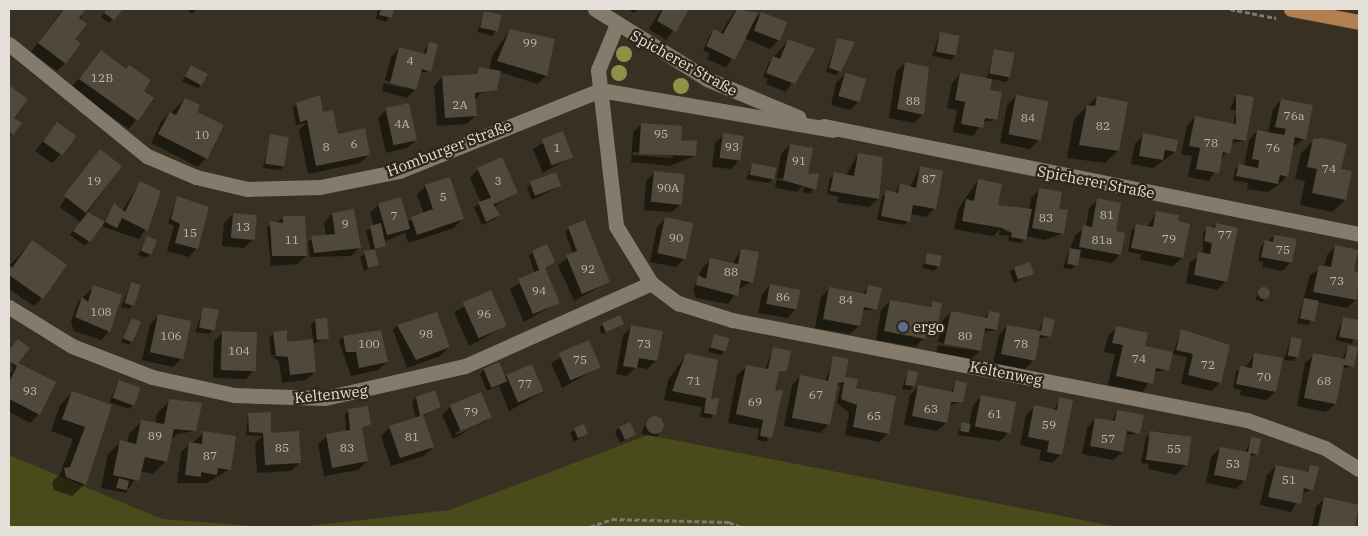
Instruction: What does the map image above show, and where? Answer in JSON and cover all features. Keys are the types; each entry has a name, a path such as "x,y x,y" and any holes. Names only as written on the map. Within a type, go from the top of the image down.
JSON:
{"main road":[{"path":"1291,9 1359,22"}],"street":[{"name":"Spicherer Straße","path":"595,9 707,79 833,130"},
{"name":"Keltenweg","path":"617,24 600,63 600,90 616,226 651,283 678,303 716,316 1246,420 1325,448 1359,469"},
{"name":"Homburger Straße","path":"9,44 147,156 196,178 247,189 320,187 399,170 600,90"},
{"name":"Spicherer Straße","path":"600,90 833,130 1359,234"},
{"name":"Keltenweg","path":"9,306 72,346 152,377 234,395 326,398 465,366 651,283"}],"path":[{"path":"590,527 612,519 728,522 740,527"}],"shaded area":[{"path":"648,435 1118,527 300,527 450,510"},
{"path":"9,455 162,519 267,527 9,527"}],"building":[{"path":"64,9 86,9 79,18 87,24 75,39 81,43 66,64 38,43"},
{"path":"107,9 123,9 114,20 104,13"},
{"path":"381,9 394,9 392,18 379,15"},
{"path":"663,9 689,9 676,32 657,21"},
{"path":"737,9 758,13 735,60 706,46 714,29 723,34"},
{"path":"484,11 502,15 498,32 480,28"},
{"path":"761,12 787,22 780,41 754,31"},
{"path":"510,29 555,39 547,76 497,61"},
{"path":"940,32 960,36 956,55 936,52"},
{"path":"837,38 855,42 841,72 829,68"},
{"path":"788,39 815,49 795,84 766,73 773,56 780,59"},
{"path":"429,42 438,44 431,72 422,69 416,90 390,83 399,47 426,54"},
{"path":"994,49 1015,53 1010,78 989,74"},
{"path":"101,50 126,69 129,65 151,80 144,91 154,98 138,121 79,79"},
{"path":"905,62 929,67 924,115 897,109"},
{"path":"191,65 208,74 202,85 185,76"},
{"path":"479,67 501,71 497,90 475,93 477,116 445,118 442,76 477,74"},
{"path":"845,73 866,79 860,102 838,96"},
{"path":"960,73 992,79 990,90 1002,92 997,120 985,118 983,128 961,124 965,102 955,100"},
{"path":"10,86 28,99 14,118 22,123 13,135 9,132"},
{"path":"1236,94 1254,97 1246,141 1233,139 1230,154 1223,152 1219,173 1196,169 1200,148 1189,146 1195,116 1236,124"},
{"path":"320,95 323,112 333,110 338,134 365,128 370,155 316,166 307,120 300,122 296,103"},
{"path":"1016,95 1048,101 1041,141 1008,134"},
{"path":"1097,96 1128,102 1119,151 1079,145 1087,105 1095,106"},
{"path":"185,98 200,105 197,112 224,125 207,159 158,134 170,112 176,115"},
{"path":"1281,99 1313,105 1306,140 1295,137 1288,177 1280,175 1278,184 1236,176 1239,164 1258,168 1259,160 1252,159 1257,130 1284,135 1286,129 1275,127"},
{"path":"409,103 417,140 393,145 386,108"},
{"path":"57,122 76,136 62,156 43,141"},
{"path":"641,123 682,126 681,141 697,140 696,156 639,154"},
{"path":"563,131 573,157 552,165 542,139"},
{"path":"723,133 744,136 740,161 720,158"},
{"path":"1143,133 1178,140 1176,152 1165,150 1163,160 1139,156"},
{"path":"270,134 289,137 284,167 265,164"},
{"path":"1323,138 1347,144 1341,169 1352,171 1346,200 1312,193 1317,169 1307,167 1313,139"},
{"path":"790,144 813,148 808,174 819,173 816,190 783,180"},
{"path":"100,149 122,166 86,213 64,195"},
{"path":"858,153 883,157 879,199 830,191 834,172 854,176"},
{"path":"502,157 518,193 493,204 500,215 486,222 478,202 491,198 477,168"},
{"path":"752,163 777,168 774,180 750,175"},
{"path":"920,166 943,171 936,209 913,205 910,222 881,216 886,190 898,193 900,183 916,188"},
{"path":"654,171 685,174 682,205 651,202"},
{"path":"556,172 561,186 535,196 530,182"},
{"path":"450,177 464,219 417,235 411,217 433,209 425,185"},
{"path":"978,179 1002,184 998,205 1032,209 1026,240 1011,237 1012,233 1002,228 962,221 966,199 974,201"},
{"path":"140,181 161,191 148,231 122,218 117,228 105,222 114,203 125,212"},
{"path":"1039,188 1062,192 1059,209 1068,210 1064,234 1032,228"},
{"path":"177,196 209,207 198,249 175,243 180,224 171,219"},
{"path":"401,197 410,229 387,235 378,204"},
{"path":"1097,198 1121,203 1116,231 1125,233 1121,255 1079,247 1083,225 1092,227"},
{"path":"354,209 361,248 314,253 311,236 335,234 332,213"},
{"path":"1156,211 1179,215 1178,221 1190,224 1183,258 1131,248 1136,224 1153,227"},
{"path":"88,212 105,222 90,242 73,231"},
{"path":"233,213 257,215 255,240 231,238"},
{"path":"283,216 305,216 307,256 272,256 270,221 283,223"},
{"path":"665,217 693,223 686,259 657,253"},
{"path":"585,220 610,282 582,294 566,255 577,251 568,227"},
{"path":"381,223 386,246 375,249 370,226"},
{"path":"1216,223 1238,228 1227,282 1194,275 1198,252 1210,254 1212,243 1204,241 1207,226 1215,228"},
{"path":"1274,235 1297,239 1292,263 1261,257 1265,240 1273,242"},
{"path":"147,236 157,240 151,255 141,251"},
{"path":"32,240 67,265 43,299 9,275 9,264 12,268"},
{"path":"547,244 555,262 545,268 560,303 533,314 518,279 539,270 532,251"},
{"path":"1335,245 1358,250 1354,271 1359,273 1357,300 1313,292 1319,265 1331,267"},
{"path":"1070,248 1081,250 1078,266 1067,264"},
{"path":"375,249 379,265 368,268 364,251"},
{"path":"741,249 759,252 753,283 741,280 738,296 696,285 698,275 706,279 710,258 738,264"},
{"path":"927,253 942,256 940,267 925,264"},
{"path":"1030,262 1034,274 1018,280 1014,267"},
{"path":"131,282 141,285 134,306 125,303"},
{"path":"770,284 800,290 797,310 766,304"},
{"path":"93,285 122,295 110,332 75,317 82,297 88,302"},
{"path":"868,285 882,288 877,310 864,307 860,326 823,319 829,287 866,294"},
{"path":"1262,287 1266,287 1270,293 1266,299 1262,299 1258,295 1258,291"},
{"path":"491,290 507,326 479,338 463,303"},
{"path":"1304,298 1319,301 1315,321 1300,319"},
{"path":"890,300 931,307 932,301 942,303 938,323 928,321 925,339 884,331"},
{"path":"203,307 219,310 215,331 199,328"},
{"path":"951,311 987,318 989,311 1000,313 997,330 985,328 981,351 944,344"},
{"path":"437,312 450,347 416,360 397,325"},
{"path":"158,314 191,321 183,359 150,352"},
{"path":"620,315 624,324 606,332 602,323"},
{"path":"1044,317 1055,320 1051,337 1040,335 1035,361 1001,354 1007,325 1041,331"},
{"path":"1343,317 1359,320 1358,340 1339,337"},
{"path":"132,318 141,322 132,342 123,338"},
{"path":"327,318 329,339 317,340 315,319"},
{"path":"631,325 663,331 657,361 639,358 637,368 623,366"},
{"path":"1116,326 1148,333 1145,346 1173,352 1169,371 1156,368 1153,384 1116,376 1123,345 1112,343"},
{"path":"1181,329 1230,345 1221,383 1188,375 1193,354 1176,350"},
{"path":"287,330 287,342 313,339 316,372 290,375 288,357 276,356 273,332"},
{"path":"381,330 388,362 359,368 356,352 346,352 343,336"},
{"path":"222,331 257,332 256,371 221,370"},
{"path":"714,334 729,338 726,352 710,348"},
{"path":"1291,337 1302,339 1299,358 1288,356"},
{"path":"18,339 30,348 18,363 56,382 40,415 9,399 9,382 17,366 11,362 9,365 9,350"},
{"path":"589,340 601,368 570,381 559,353"},
{"path":"1348,345 1358,347 1354,367 1344,365 1336,404 1304,398 1313,353 1345,359"},
{"path":"773,347 791,351 787,371 779,372 775,391 783,390 772,438 760,436 763,420 736,414 746,365 768,369"},
{"path":"686,353 718,360 711,399 719,398 716,415 704,413 706,398 672,391"},
{"path":"1254,353 1283,358 1276,392 1236,384 1240,366 1252,368"},
{"path":"833,356 849,359 845,377 858,379 856,388 896,396 889,434 853,427 857,405 841,399 844,382 838,383 830,425 792,418 800,375 828,381"},
{"path":"499,362 507,381 492,388 483,369"},
{"path":"532,364 544,392 518,403 506,375"},
{"path":"908,370 918,372 915,387 905,385"},
{"path":"119,380 141,388 134,406 113,398"},
{"path":"956,380 967,383 963,402 951,402 947,423 912,416 918,385 953,392"},
{"path":"435,390 441,407 423,415 434,447 400,458 389,426 420,416 416,397"},
{"path":"72,391 112,405 86,485 66,477 64,468 70,467 85,427 62,419"},
{"path":"481,392 492,418 461,431 450,405"},
{"path":"981,395 1016,402 1010,433 975,426"},
{"path":"1059,397 1073,400 1062,455 1047,452 1049,441 1028,437 1034,405 1057,410"},
{"path":"169,399 202,403 196,431 174,429 167,462 145,457 139,481 113,475 120,440 136,444 141,420 164,424"},
{"path":"368,406 371,424 362,428 368,461 332,468 326,434 350,430 348,409"},
{"path":"1117,410 1144,415 1140,434 1127,431 1123,452 1090,446 1095,418 1115,421"},
{"path":"271,412 271,433 299,431 301,463 265,465 263,433 249,432 248,413"},
{"path":"655,416 661,419 664,425 661,431 655,434 649,431 646,425 649,419"},
{"path":"630,422 636,435 625,440 619,427"},
{"path":"962,422 971,424 969,433 960,431"},
{"path":"584,424 588,434 578,438 574,428"},
{"path":"203,431 236,436 231,470 218,468 217,475 201,472 201,477 185,475 189,442 202,444"},
{"path":"1150,431 1192,437 1188,466 1146,460"},
{"path":"1251,437 1261,439 1258,455 1251,453 1246,481 1214,475 1220,447 1248,452"},
{"path":"1276,465 1308,472 1310,465 1319,467 1313,491 1304,488 1301,504 1268,497"},
{"path":"119,478 129,481 127,490 116,488"},
{"path":"1324,497 1359,505 1355,527 1318,527"}],"place":[{"name":"ergo","path":"903,327"}]}
